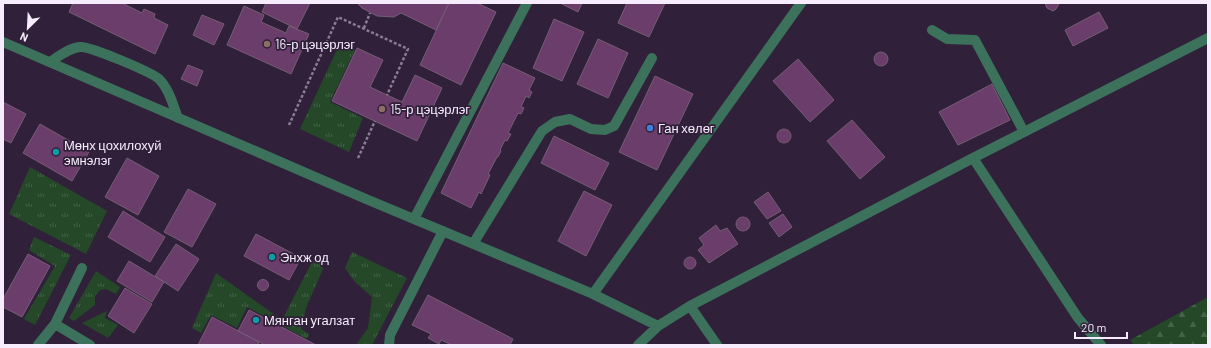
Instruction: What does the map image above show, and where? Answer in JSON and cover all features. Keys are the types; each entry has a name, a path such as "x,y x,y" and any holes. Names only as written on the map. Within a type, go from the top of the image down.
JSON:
{"street":[{"path":"414,219 527,3"},
{"path":"593,294 801,3"},
{"path":"932,30 947,39 975,40 1024,132"},
{"path":"638,345 658,326 690,306 973,158 1208,38"},
{"path":"3,42 414,219 593,294 658,326"},
{"path":"50,62 67,51 81,47 129,63 159,79 167,90 178,118"},
{"path":"473,244 542,131 555,122 570,119 592,128 605,130 614,126 652,58"},
{"path":"973,158 1078,318 1101,345"},
{"path":"389,345 390,335 443,231"},
{"path":"38,345 54,324 82,268"},
{"path":"690,306 717,345"},
{"path":"54,324 90,345"}],"path":[{"path":"364,28 370,13"},
{"path":"289,126 338,17 408,49 387,96"},
{"path":"358,158 375,121"}],"green space":[{"path":"340,43 355,50 330,102 363,118 349,152 300,129"},
{"path":"30,167 107,211 86,254 9,214"},
{"path":"34,237 71,255 35,325 24,319 55,266 29,250"},
{"path":"352,252 407,278 372,345 356,345 368,328 372,297 355,282 345,268"},
{"path":"315,256 319,258 323,269 306,308 301,329 309,334 307,339 247,307 237,328 211,315 201,333 192,328 216,273 282,320"},
{"path":"96,271 120,287 116,294 106,289 100,290 95,297 95,305 74,321 69,318"},
{"path":"1208,297 1208,345 1134,345 1130,340"},
{"path":"107,311 105,318 118,325 108,338 82,323"}],"building":[{"path":"73,3 122,3 142,13 144,9 155,14 154,18 168,25 155,54 69,12"},
{"path":"266,3 310,3 297,29 262,12"},
{"path":"357,3 449,3 436,30 401,13 394,17 377,16 362,8"},
{"path":"449,3 477,3 496,12 461,85 420,65"},
{"path":"560,3 582,3 578,12"},
{"path":"627,3 665,3 649,37 618,23"},
{"path":"1045,3 1059,4 1053,11 1047,8"},
{"path":"244,6 264,15 261,22 286,33 289,26 309,34 291,74 227,45"},
{"path":"1099,12 1108,28 1073,46 1065,30"},
{"path":"202,15 224,24 214,45 193,35"},
{"path":"554,19 584,32 562,81 533,68"},
{"path":"598,39 628,53 608,98 577,84"},
{"path":"357,48 383,60 370,87 387,95 402,102 415,75 442,88 417,141 332,101"},
{"path":"881,52 886,54 888,59 886,64 881,66 876,64 874,59 876,54"},
{"path":"798,59 834,100 810,122 773,81"},
{"path":"503,63 535,78 529,90 532,92 529,98 526,96 521,107 524,108 521,114 518,113 508,133 511,134 507,141 505,140 498,157 488,174 490,175 481,194 479,192 471,208 441,193"},
{"path":"188,65 203,71 197,86 181,79"},
{"path":"655,76 693,94 657,170 619,152"},
{"path":"992,84 1010,120 958,145 939,112"},
{"path":"3,102 26,114 11,143 3,139"},
{"path":"852,120 885,157 860,179 827,141"},
{"name":"Мөнх цохилохуй эмнэлэг","path":"40,124 89,152 72,181 23,153"},
{"path":"784,129 789,131 791,136 789,141 784,143 779,141 777,136 779,131"},
{"path":"554,136 609,163 595,190 541,163"},
{"path":"127,158 159,176 138,215 105,197"},
{"path":"188,189 216,204 192,247 164,232"},
{"path":"584,191 612,205 586,256 558,241"},
{"path":"768,192 781,211 767,219 754,202"},
{"path":"123,211 165,237 150,262 108,237"},
{"path":"783,214 792,227 779,237 769,223"},
{"path":"743,217 748,219 750,224 748,229 743,231 738,229 736,224 738,219"},
{"path":"716,225 720,231 727,228 738,244 709,263 698,250 704,245 699,238"},
{"name":"Энхж од","path":"256,234 301,258 289,280 244,256"},
{"path":"176,244 199,259 178,291 155,276"},
{"path":"28,254 50,266 22,317 3,307 3,299"},
{"path":"692,257 695,258 695,268 688,269 685,268 684,261 685,258"},
{"path":"129,261 164,282 152,302 117,281"},
{"path":"261,280 265,280 267,281 267,289 261,290 258,287 258,283"},
{"path":"125,288 152,304 134,333 108,316"},
{"path":"428,295 513,339 510,345 452,345 441,340 439,344 428,338 431,334 412,325"},
{"name":"Мянган угалзат","path":"249,310 316,345 265,345 238,331"},
{"path":"212,317 259,342 258,345 198,345"}],"place":[{"name":"16-р цэцэрлэг","path":"267,44"},
{"name":"15-р цэцэрлэг","path":"382,109"},
{"name":"Ган хөлөг","path":"650,128"},
{"name":"Мөнх цохилохуй эмнэлэг","path":"56,152"},
{"name":"Энхж од","path":"272,257"},
{"name":"Мянган угалзат","path":"256,320"}]}
